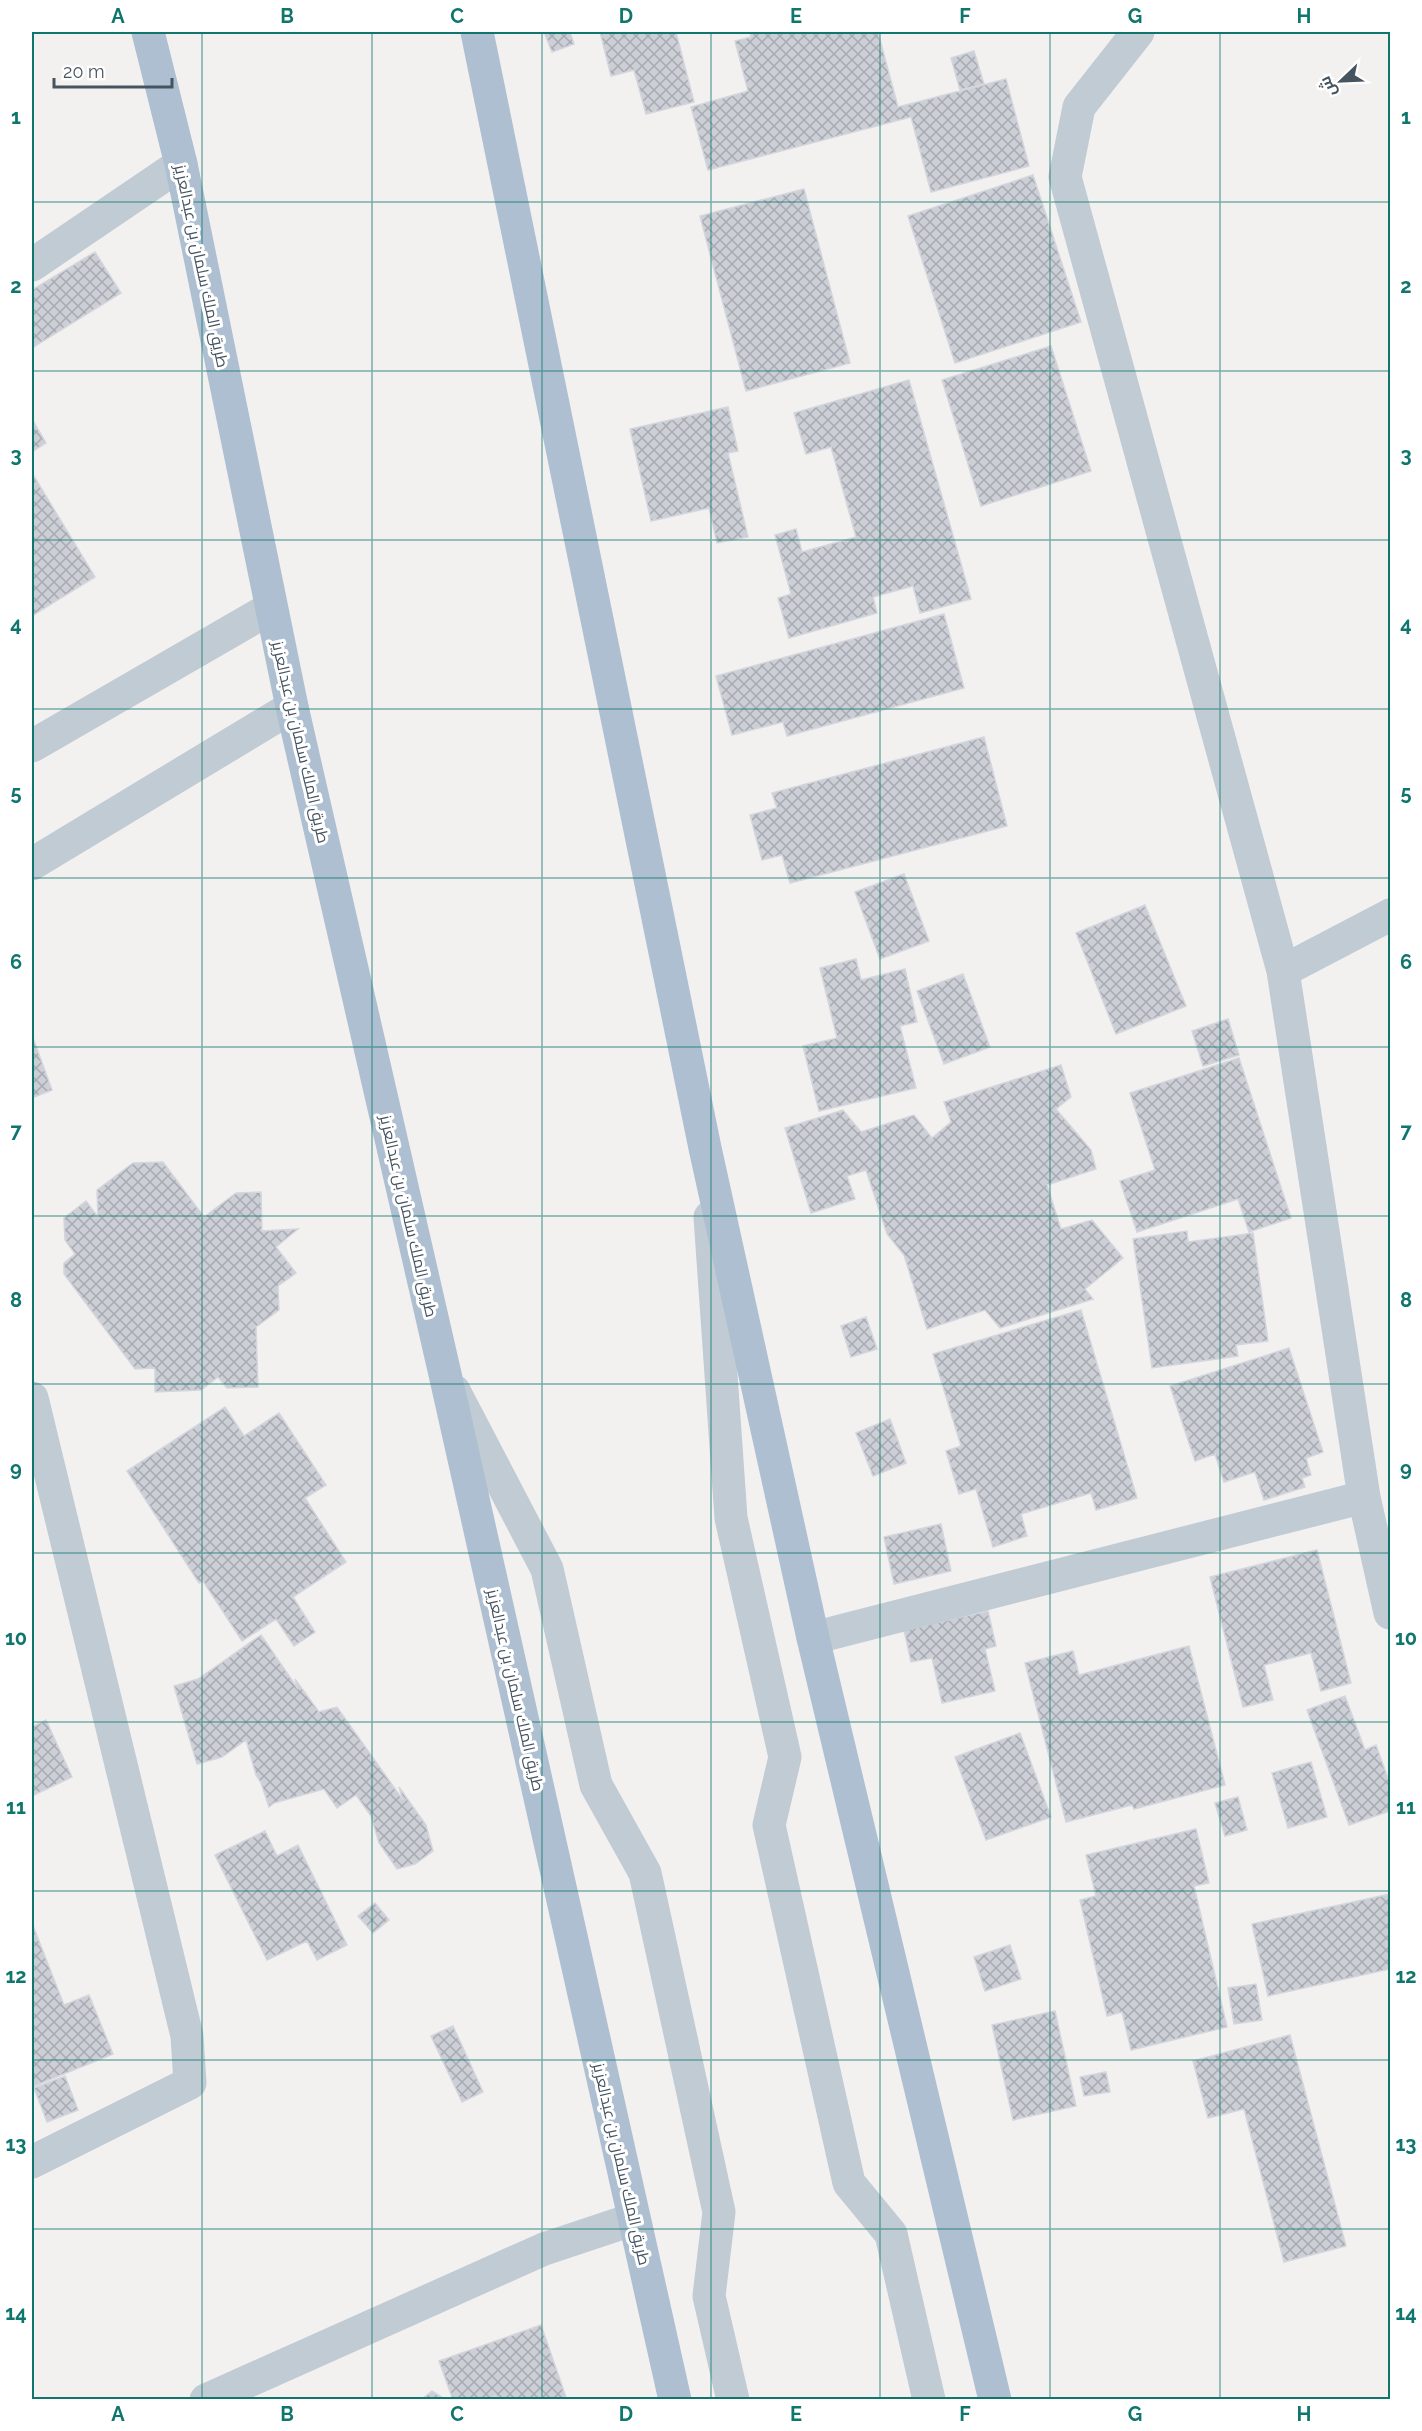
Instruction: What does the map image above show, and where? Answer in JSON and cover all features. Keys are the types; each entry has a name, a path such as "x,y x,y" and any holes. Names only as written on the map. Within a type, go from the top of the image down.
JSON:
{"main road":[{"name":"طريق الملك سلمان بن عبدالعزيز","path":"148,32 181,164 292,707 445,1374 675,2400"},
{"path":"477,32 705,1148 813,1638 995,2400"}],"street":[{"path":"1138,32 1079,106 1065,177 1283,971 1364,1497 1390,1613"},
{"path":"32,265 181,164"},
{"path":"32,746 272,608"},
{"path":"32,864 292,707"},
{"path":"1283,971 1390,915"},
{"path":"705,1148 731,1518 785,1757 769,1825 849,2183 891,2234 929,2400"},
{"path":"445,1374 547,1569 596,1785 645,1873 719,2212 709,2296 733,2400"},
{"path":"32,1398 187,2036 190,2083 32,2162"},
{"path":"813,1638 1364,1497"},
{"path":"206,2400 544,2249 634,2219"}],"building":[{"path":"544,32 570,32 574,44 552,52"},
{"path":"600,32 676,32 694,102 646,114 634,70 611,76"},
{"path":"750,32 878,32 898,107 1006,79 1029,166 931,192 911,117 708,170 691,107 748,91 735,41 751,37"},
{"path":"974,51 984,84 960,90 951,58"},
{"path":"1033,175 1081,322 955,363 908,216"},
{"path":"804,189 850,363 746,391 700,216"},
{"path":"95,252 121,293 32,348 32,290"},
{"path":"1051,346 1091,471 981,506 942,380"},
{"path":"909,380 971,599 920,613 913,586 873,597 877,613 789,638 778,598 791,594 775,535 796,529 802,552 856,537 831,447 806,454 794,413"},
{"path":"728,407 738,451 728,453 748,537 717,543 709,508 651,521 630,429"},
{"path":"32,419 46,443 32,452"},
{"path":"32,473 95,577 32,616"},
{"path":"944,614 964,688 787,736 783,722 732,735 716,676"},
{"path":"984,737 1007,826 790,883 782,855 762,860 750,815 777,808 772,793"},
{"path":"904,874 929,941 880,959 855,892"},
{"path":"1145,905 1186,1006 1116,1034 1076,933"},
{"path":"856,959 861,980 905,969 917,1022 900,1026 916,1088 819,1111 803,1046 837,1038 820,968"},
{"path":"963,974 990,1047 944,1064 917,991"},
{"path":"1228,1019 1239,1055 1203,1066 1192,1031"},
{"path":"32,1035 52,1090 32,1098"},
{"path":"1239,1058 1291,1218 1249,1232 1238,1199 1137,1232 1120,1181 1155,1170 1130,1093"},
{"path":"1061,1065 1071,1097 1056,1109 1091,1150 1096,1169 1047,1185 1061,1229 1092,1220 1123,1258 1085,1289 1093,1299 1000,1328 985,1310 927,1329 904,1255 887,1234 866,1170 847,1176 855,1199 811,1213 785,1128 843,1110 861,1132 914,1115 932,1138 951,1122 944,1102"},
{"path":"163,1162 204,1217 236,1193 261,1192 262,1231 298,1229 276,1247 296,1273 278,1286 279,1310 256,1327 258,1387 227,1388 218,1377 201,1390 155,1392 155,1368 135,1369 64,1274 64,1263 75,1254 65,1240 64,1218 86,1201 98,1217 97,1190 133,1163"},
{"path":"1187,1231 1188,1242 1253,1233 1268,1341 1236,1345 1238,1356 1152,1368 1133,1239"},
{"path":"1081,1310 1137,1498 1096,1510 1091,1493 1021,1514 1027,1536 993,1547 976,1489 959,1494 946,1451 961,1446 933,1354"},
{"path":"866,1317 877,1349 851,1357 841,1326"},
{"path":"1289,1348 1323,1452 1306,1458 1311,1475 1302,1478 1305,1487 1264,1500 1255,1472 1224,1482 1215,1454 1195,1461 1170,1386"},
{"path":"225,1407 244,1436 279,1413 326,1485 305,1498 346,1562 293,1597 315,1632 294,1646 276,1619 242,1641 203,1581 199,1583 127,1471"},
{"path":"890,1419 906,1463 873,1476 856,1433"},
{"path":"941,1524 951,1571 894,1584 884,1537"},
{"path":"1317,1550 1351,1683 1321,1691 1311,1653 1264,1665 1273,1700 1243,1707 1210,1577"},
{"path":"988,1611 996,1646 985,1649 995,1691 942,1703 932,1658 911,1662 904,1630"},
{"path":"261,1635 298,1689 295,1679 319,1712 337,1707 403,1800 399,1787 426,1825 433,1851 415,1864 397,1869 379,1843 371,1816 356,1795 337,1808 324,1789 274,1803 269,1807 256,1775 246,1740 222,1757 197,1764 174,1686 198,1679"},
{"path":"1189,1646 1225,1785 1134,1809 1132,1805 1066,1822 1025,1663 1073,1651 1079,1675"},
{"path":"1345,1696 1365,1750 1376,1745 1390,1784 1390,1811 1349,1825 1307,1710"},
{"path":"46,1720 72,1777 32,1796 32,1727"},
{"path":"1020,1733 1051,1817 986,1840 955,1757"},
{"path":"1311,1762 1327,1817 1288,1828 1272,1773"},
{"path":"1238,1797 1247,1830 1225,1836 1215,1803"},
{"path":"1196,1829 1209,1883 1194,1886 1227,2027 1131,2050 1122,2012 1107,2016 1080,1900 1096,1896 1086,1855"},
{"path":"265,1831 277,1856 298,1845 347,1945 317,1960 307,1941 267,1960 215,1855"},
{"path":"1390,1894 1390,1969 1268,1996 1252,1924"},
{"path":"375,1903 389,1920 373,1933 358,1916"},
{"path":"32,1923 64,2005 89,1995 113,2054 32,2087"},
{"path":"1010,1945 1021,1979 985,1991 974,1957"},
{"path":"1256,1984 1262,2020 1234,2024 1228,1988"},
{"path":"1055,2011 1076,2106 1013,2120 992,2025"},
{"path":"453,2026 483,2092 462,2102 431,2036"},
{"path":"1290,2035 1346,2246 1284,2262 1244,2109 1208,2118 1193,2061"},
{"path":"1106,2072 1110,2092 1084,2096 1080,2077"},
{"path":"65,2076 78,2110 47,2122 34,2088"},
{"path":"541,2325 567,2400 497,2400 496,2395 489,2400 453,2400 439,2361"},
{"path":"432,2391 446,2400 421,2400"}]}
